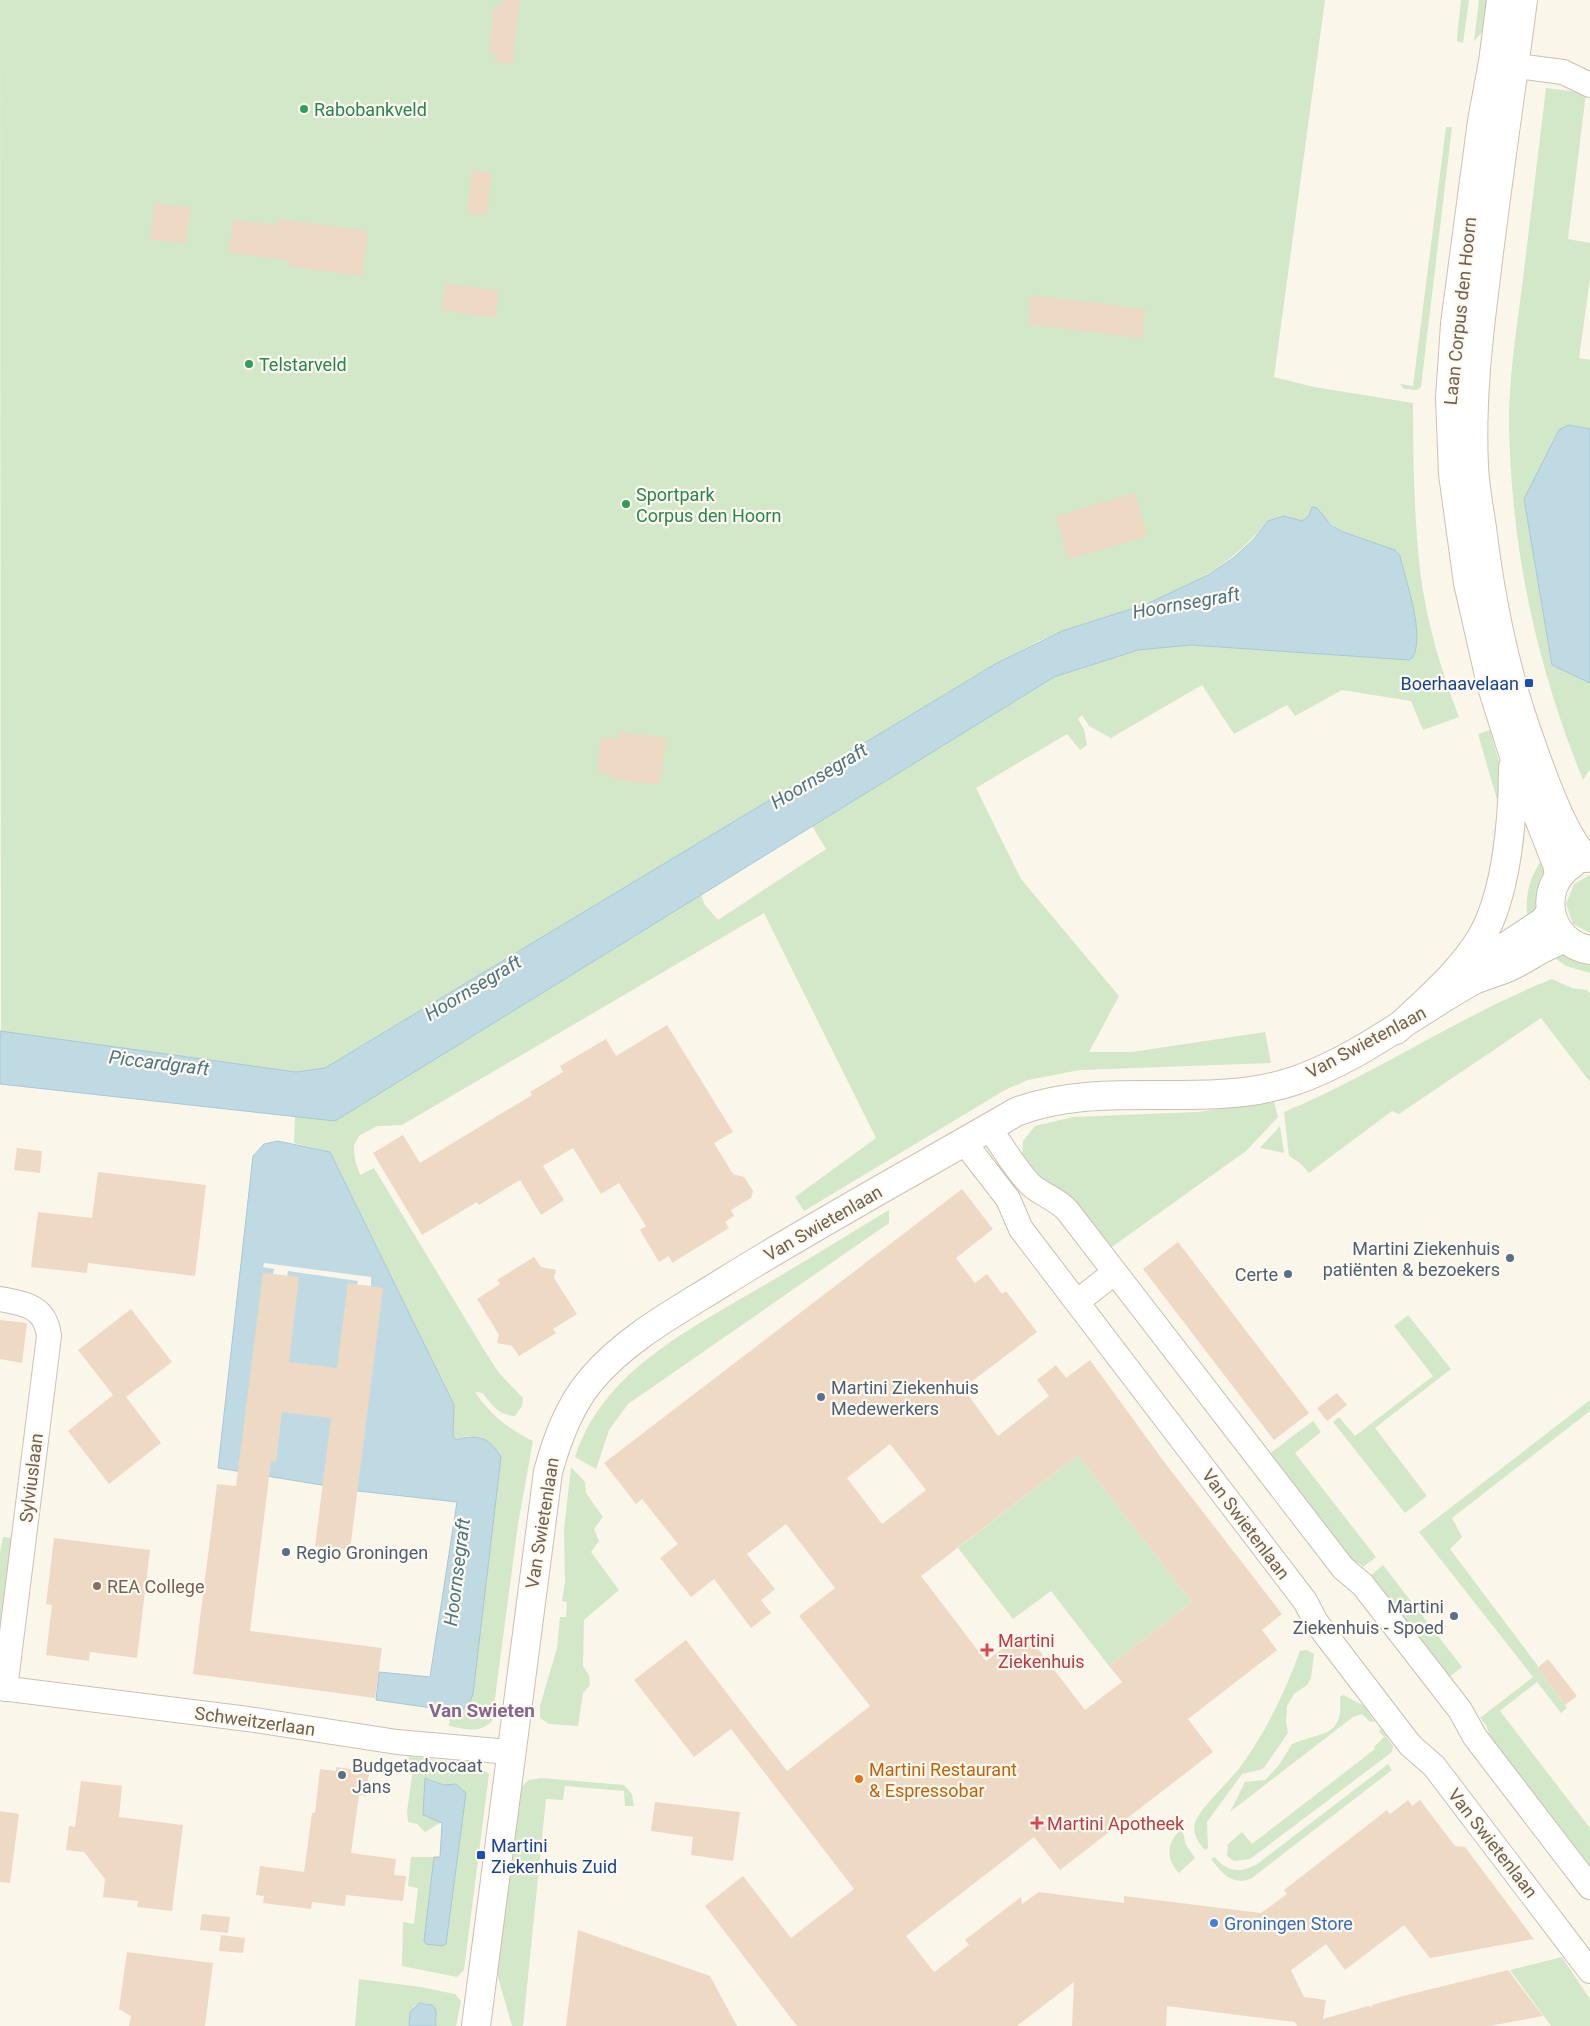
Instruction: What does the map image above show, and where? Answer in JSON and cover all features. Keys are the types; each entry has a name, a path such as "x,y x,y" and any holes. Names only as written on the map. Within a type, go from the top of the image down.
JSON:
{"main road":[{"name":"Laan Corpus den Hoorn","path":"1501,0 1504,64 1474,399 1474,467 1486,565 1498,634 1520,714 1541,773 1556,805 1578,851 1588,858"},
{"name":"Laan Corpus den Hoorn","path":"1523,0 1504,64 1482,121 1455,324 1450,411 1453,474 1468,583 1491,684 1513,753 1557,864 1559,876"},
{"path":"1396,1030 1442,986 1462,963 1482,937 1490,920 1497,903 1512,813 1513,753"},
{"path":"1588,858 1571,864 1559,876 1551,891 1550,913 1557,930 1565,939 1590,950"},
{"name":"Van Swietenlaan","path":"1474,980 1499,951 1543,922 1550,913"},
{"name":"Van Swietenlaan","path":"476,2026 543,1501 556,1443 569,1414 590,1381 628,1344 755,1263 1016,1112 1060,1099 1260,1090 1294,1081 1326,1068 1396,1030 1474,980 1511,966 1555,942 1565,939"}],"street":[{"path":"1504,64 1563,72 1590,85"},
{"path":"989,1128 1030,1184 1044,1195 1060,1203 1343,1568 1363,1585 1460,1710 1474,1737 1590,1887"},
{"name":"Van Swietenlaan","path":"964,1142 1008,1199 1022,1229 1305,1601 1316,1622 1410,1745 1434,1766 1590,1971"},
{"path":"1077,1302 1115,1272"},
{"name":"Sylviuslaan","path":"0,1300 19,1302 38,1310 48,1326 49,1336 2,1689"},
{"name":"Schweitzerlaan","path":"2,1689 256,1720 398,1742 510,1752"}],"green space":[{"name":"Sportpark Corpus den Hoorn","path":"0,0 1325,0 1274,377 1314,387 1413,403 1415,508 1420,570 1435,645 1459,717 1423,730 1411,701 1342,690 1295,716 1287,705 1234,734 1202,685 1111,738 1089,726 1082,715 1078,719 1084,729 1087,745 1080,750 1067,734 976,788 1021,879 1119,996 1089,1052 1132,1052 1265,1032 1271,1063 1080,1070 1028,1080 1005,1090 804,1211 795,1197 876,1138 764,913 402,1125 377,1126 359,1136 354,1145 355,1160 360,1175 374,1168 486,1353 499,1373 523,1398 522,1406 515,1416 505,1414 496,1409 483,1393 475,1392 501,1421 533,1441 518,1524 492,1721 482,1728 472,1730 449,1726 450,1710 460,1712 481,1437 467,1436 456,1440 453,1436 454,1405 330,1152 294,1143 295,1116 335,1121 701,895 705,905 718,920 826,849 812,826 1054,677 1138,650 1191,645 1409,660 1417,646 1415,621 1400,556 1349,535 1322,516 1309,516 1302,521 1268,521 1256,535 1228,560 1198,580 1147,604 1054,634 997,663 325,1068 296,1072 1,1032"},
{"path":"1461,0 1469,0 1463,43 1457,41"},
{"path":"1479,0 1487,0 1486,22 1483,31 1474,41"},
{"path":"1546,88 1586,93 1568,239 1590,243 1590,279 1579,358 1590,360 1590,429 1569,425 1524,499 1552,665 1590,683 1590,769 1583,780 1566,736 1539,649 1521,560 1511,469 1509,406 1515,338"},
{"path":"1446,127 1452,127 1421,387 1417,390 1404,389 1400,384 1413,386"},
{"path":"1490,730 1505,783 1498,870 1490,868 1498,803 1478,734"},
{"path":"1544,857 1545,873 1540,899 1528,921 1527,895 1531,879"},
{"path":"1590,875 1590,933 1573,924 1566,904 1574,884"},
{"path":"1561,953 1590,960 1590,973 1566,966 1549,954"},
{"path":"1552,979 1572,988 1587,990 1590,994 1590,1082 1541,1018 1399,1114 1392,1111 1309,1173 1300,1163 1289,1156 1284,1112 1352,1080 1484,1010"},
{"path":"1274,1102 1278,1117 1246,1151 1109,1249 1046,1189 1022,1158 1023,1141 1035,1126 1073,1117 1197,1112"},
{"path":"1280,1126 1284,1153 1260,1148"},
{"path":"889,1210 889,1223 628,1404 609,1430 596,1469 575,1457 588,1427 606,1400 627,1377 652,1356 678,1337"},
{"path":"1408,1315 1451,1369 1375,1428 1427,1496 1405,1513 1333,1422 1339,1417 1355,1436 1433,1376 1394,1326"},
{"path":"1590,1400 1590,1411 1452,1518 1462,1537 1450,1549 1538,1666 1537,1668 1567,1708 1561,1713 1537,1682 1500,1711 1590,1828 1590,1866 1490,1737 1486,1725 1480,1718 1533,1677 1419,1532"},
{"path":"1313,1421 1321,1432 1295,1453 1376,1557 1363,1567 1359,1563 1353,1562 1269,1454"},
{"path":"1078,1455 1192,1602 1109,1666 1051,1591 1013,1619 958,1548"},
{"path":"571,1467 585,1482 586,1493 603,1517 594,1529 599,1541 591,1552 619,1590 584,1620 583,1666 589,1675 590,1685 583,1693 578,1726 549,1724 540,1718 540,1706 557,1648 560,1617 566,1617 567,1602 562,1601 565,1582 564,1530"},
{"path":"3,1537 14,1538 0,1655 0,1553"},
{"path":"1383,1565 1462,1667 1448,1678 1370,1576"},
{"path":"1307,1650 1314,1654 1311,1678 1307,1685 1294,1694 1287,1706 1286,1722 1288,1733 1263,1769 1242,1774 1207,1822 1208,1848 1205,1850 1195,1834 1194,1827 1197,1817 1236,1772 1259,1739 1275,1710 1300,1651"},
{"path":"1343,1695 1363,1705 1375,1722 1369,1721 1362,1714 1353,1717 1230,1812 1245,1782 1265,1780 1279,1765 1292,1744 1321,1734 1334,1727 1340,1711 1340,1697"},
{"path":"1381,1729 1393,1746 1392,1752 1250,1859 1234,1861 1227,1856 1228,1844 1242,1832 1252,1844 1375,1749 1374,1747 1384,1737 1379,1731"},
{"path":"409,1756 478,1766 489,1774 464,1970 457,1977 402,1966 403,1922 414,1924 418,1888 408,1886 411,1857 434,1857 424,1941 464,1791 456,1784 444,1785 428,1778 425,1817 442,1822 425,1832 417,1824 408,1822 407,1812 413,1768 408,1762"},
{"path":"1388,1764 1392,1770 1252,1878 1239,1881 1233,1880 1224,1874 1211,1859 1215,1857 1224,1866 1234,1870 1256,1865"},
{"path":"541,1778 624,1785 632,1794 634,1806 625,1806 624,1791 565,1786 563,1800 546,1799 523,2026 512,2026 496,1970 521,1787 529,1780"},
{"path":"1182,1829 1186,1845 1195,1858 1179,1873 1171,1862 1170,1850 1173,1839"},
{"path":"1562,1957 1590,1999 1590,2026 1551,2026 1510,1970"},
{"path":"359,1979 421,1987 455,1994 461,2001 456,2026 436,2026 437,2017 426,2003 419,2003 414,2006 409,2026 355,2026"}],"water":[{"path":"1568,425 1590,429 1590,683 1552,665 1524,499 1559,430"},
{"path":"1312,507 1317,508 1331,525 1343,532 1395,550 1400,556 1416,622 1416,647 1413,657 1409,660 1191,645 1138,650 1054,677 335,1121 0,1084 0,1031 296,1072 325,1068 997,663 1062,631 1147,604 1208,575 1233,558 1253,540 1268,521 1284,516 1302,521 1309,516"},
{"name":"Hoornsegraft","path":"278,1141 330,1152 454,1405 453,1436 456,1440 477,1437 487,1441 501,1457 473,1694 470,1702 460,1712 376,1700 379,1672 430,1677 457,1502 358,1491 218,1468 253,1156 264,1144"},
{"path":"425,1778 444,1785 456,1784 466,1793 446,1944 442,1946 426,1944 424,1941 434,1857 440,1857 442,1823 423,1815"},
{"path":"419,2003 432,2005 436,2010 436,2026 409,2026 410,2012"}],"pier":[{"path":"264,1263 371,1277 371,1286 357,1285 358,1281 288,1271 287,1276 273,1274 274,1269 263,1267"}],"building":[{"path":"503,0 520,0 512,64 495,62 496,54 489,53 494,6 502,7"},
{"path":"472,170 492,173 487,215 467,213"},
{"path":"155,203 191,208 186,243 150,239"},
{"path":"278,219 368,231 362,276 288,266 288,260 229,253 233,220 278,225"},
{"path":"445,283 499,291 495,318 441,310"},
{"path":"1031,295 1145,309 1142,338 1028,324"},
{"path":"1135,493 1147,536 1068,559 1056,516"},
{"path":"618,732 666,738 660,785 613,779 613,775 597,773 601,737 618,739"},
{"path":"667,1025 733,1132 714,1143 733,1174 744,1177 753,1191 751,1198 731,1210 734,1216 725,1222 729,1228 672,1263 669,1256 659,1262 640,1230 646,1226 619,1183 601,1194 573,1148 543,1166 564,1200 541,1215 520,1180 479,1205 477,1202 422,1235 373,1153 403,1135 420,1163 532,1095 530,1092 563,1072 560,1066 606,1039 616,1056"},
{"path":"17,1148 42,1151 40,1173 14,1170"},
{"path":"98,1172 206,1185 195,1276 88,1263 87,1273 31,1267 38,1212 92,1218"},
{"path":"962,1189 993,1229 956,1258 975,1283 987,1274 1002,1294 1006,1291 1037,1332 963,1388 998,1436 1049,1396 1037,1380 1056,1365 1066,1378 1090,1360 1165,1463 1282,1614 1262,1630 1277,1650 1188,1719 1213,1752 1060,1870 1034,1837 906,1936 934,1972 969,1945 965,1940 1021,1897 1022,1904 1039,1892 1124,1903 1124,1896 1261,1913 1287,1894 1284,1890 1387,1810 1390,1814 1408,1800 1412,1806 1420,1800 1455,1846 1465,1847 1534,1939 1430,1958 1404,1925 1345,1970 1326,1944 1291,1970 1304,1997 1326,2000 1323,2019 1368,2006 1373,2007 1372,2005 1403,1996 1508,1970 1543,2016 1490,2026 1297,2026 1295,2022 1167,2006 1166,2026 1072,2026 1074,1982 1017,2026 797,2026 705,1906 743,1876 791,1938 854,1889 731,1729 694,1757 634,1680 686,1640 787,1771 870,1706 799,1616 835,1588 786,1524 747,1554 775,1589 761,1600 771,1613 751,1628 714,1579 691,1597 660,1558 678,1544 642,1499 636,1504 604,1463","holes":["890,1444 926,1490 882,1524 847,1478","1078,1455 1192,1602 1109,1666 1122,1682 1085,1710 1029,1637 1024,1641 1019,1636 986,1661 921,1576"]},
{"path":"1178,1242 1309,1413 1274,1440 1143,1269"},
{"path":"534,1257 541,1267 556,1270 554,1278 577,1314 553,1329 556,1333 519,1356 512,1346 497,1343 499,1335 477,1299 500,1284 497,1280"},
{"path":"263,1273 299,1277 289,1362 337,1368 348,1283 383,1288 350,1550 315,1546 331,1418 282,1412 276,1462 271,1461 250,1631 382,1648 375,1698 193,1674 217,1484 236,1486"},
{"path":"131,1309 172,1362 126,1397 161,1443 109,1484 68,1431 113,1395 78,1350"},
{"path":"0,1320 27,1323 22,1363 0,1359"},
{"path":"1337,1393 1347,1405 1327,1421 1317,1408"},
{"name":"REA College","path":"54,1538 150,1550 137,1658 90,1652 89,1661 46,1655 52,1605 46,1604"},
{"path":"1548,1659 1577,1696 1565,1705 1537,1668"},
{"path":"336,1767 369,1772 366,1796 359,1795 351,1853 396,1859 394,1875 406,1876 403,1901 346,1895 345,1906 312,1902 311,1909 263,1903 264,1896 256,1895 260,1866 304,1872 312,1813 315,1813 320,1769 336,1771"},
{"path":"81,1781 122,1786 119,1817 183,1825 172,1911 137,1907 138,1901 103,1897 105,1879 84,1852 66,1850 69,1826 75,1827"},
{"path":"655,1802 740,1812 733,1861 691,1855 693,1837 651,1831"},
{"path":"0,1811 19,1814 10,1883 0,1882"},
{"path":"202,1914 230,1917 228,1933 200,1930"},
{"path":"578,1930 710,1976 737,2026 566,2026"},
{"path":"221,1935 245,1938 243,1953 219,1951"},
{"path":"127,1952 213,1963 205,2026 129,2026 131,2016 119,2009"}],"place":[{"name":"Rabobankveld","path":"304,109"},
{"name":"Telstarveld","path":"249,364"},
{"name":"Sportpark Corpus den Hoorn","path":"626,504"},
{"name":"Boerhaavelaan","path":"1529,683"},
{"name":"Martini Ziekenhuis patiënten & bezoekers","path":"1510,1258"},
{"name":"Certe","path":"1288,1274"},
{"name":"Martini Ziekenhuis Medewerkers","path":"821,1397"},
{"name":"Regio Groningen","path":"286,1552"},
{"name":"REA College","path":"97,1586"},
{"name":"Martini Ziekenhuis - Spoed","path":"1454,1616"},
{"name":"Martini Ziekenhuis","path":"987,1650"},
{"name":"Budgetadvocaat Jans","path":"342,1775"},
{"name":"Martini Restaurant & Espressobar","path":"859,1779"},
{"name":"Martini Apotheek","path":"1037,1823"},
{"name":"Martini Ziekenhuis Zuid","path":"481,1855"},
{"name":"Groningen Store","path":"1214,1923"}],"district":[{"name":"Van Swieten","path":"482,1710"}],"water label":[{"name":"Piccardgraft","path":"159,1063"}]}
